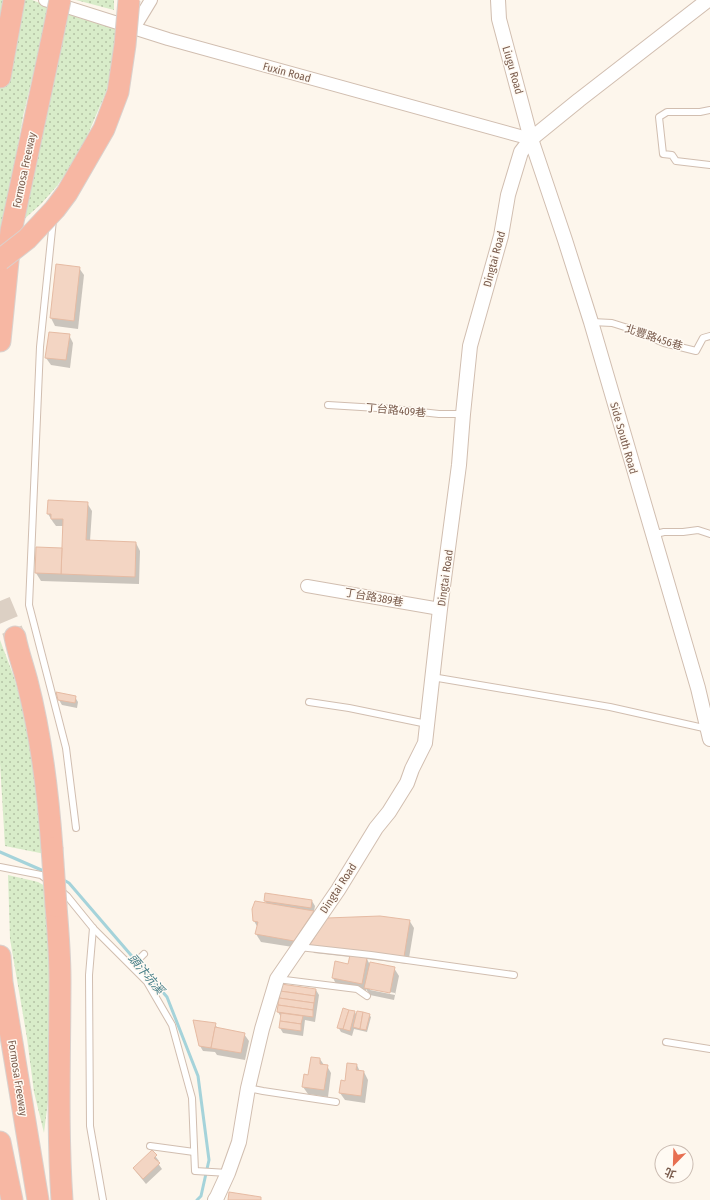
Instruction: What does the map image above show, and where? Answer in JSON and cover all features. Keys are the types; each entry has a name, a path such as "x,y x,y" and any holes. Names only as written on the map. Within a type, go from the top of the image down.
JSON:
{"highway":[{"path":"0,77 14,0"},
{"name":"Formosa Freeway","path":"0,341 12,232 60,0"},
{"path":"0,260 27,239 67,193 104,129 118,92 125,44 129,0"},
{"path":"15,637 27,681 38,733 49,806 60,977 58,1110 62,1200"},
{"name":"Formosa Freeway","path":"0,956 2,982 38,1200"},
{"path":"0,1142 12,1200"}],"street":[{"name":"Fuxin Road","path":"45,0 176,41 531,139"},
{"path":"134,28 151,0"},
{"name":"Liugu Road","path":"498,0 501,26 531,139"},
{"name":"Dingtai Road","path":"217,1199 239,1142 248,1088 262,1028 277,979 338,890 376,828 389,812 407,783 425,743 440,609 459,472 470,346 501,236 508,195 520,152 531,139 579,100 708,0"},
{"name":"Side South Road","path":"531,139 591,322 652,535 698,688 709,734"},
{"name":"丁台路389巷","path":"307,586 440,609"}],"lane":[{"path":"76,828 66,748 29,605 40,347 53,214 62,190 93,152 126,64 134,28"},
{"path":"710,110 700,112 667,112 659,117 663,154 672,155 676,161 710,165"},
{"name":"北豐路456巷","path":"591,322 612,324 631,329 664,343 696,351 703,338 710,336"},
{"name":"丁台路409巷","path":"328,405 394,409 439,414 463,414"},
{"path":"652,535 664,532 698,530 710,534"},
{"path":"432,677 610,707 709,734"},
{"path":"309,702 349,708 427,724"},
{"path":"0,867 41,875 67,896 93,928 147,982 172,1025 192,1098 195,1171 228,1173"},
{"path":"93,928 89,975 90,1126 102,1200"},
{"path":"299,947 371,955 514,975"},
{"path":"132,966 144,954"},
{"path":"277,979 357,989 367,996"},
{"path":"666,1042 710,1049"},
{"path":"248,1088 336,1102"},
{"path":"150,1146 194,1152"}],"green space":[{"path":"0,0 32,0 79,18 116,29 112,70 106,92 85,141 73,163 57,186 41,204 22,221 43,34 23,116 0,249"},
{"path":"76,0 114,0 114,10"},
{"path":"0,640 14,677 29,731 45,854 5,846 0,763"},
{"path":"8,875 38,882 47,887 51,1055 50,1086 44,1133 34,1092 27,1038 10,939"}],"building":[{"path":"56,264 80,267 74,321 50,318"},
{"path":"49,332 70,334 66,360 45,358"},
{"path":"48,500 88,502 86,540 136,542 135,577 61,574 63,519 51,519 51,514 47,514"},
{"path":"36,547 62,548 61,574 35,573"},
{"path":"56,692 76,696 75,703 58,700"},
{"path":"265,893 312,900 311,908 264,901"},
{"path":"255,901 314,911 294,941 255,934 258,922 253,921 252,909"},
{"path":"380,916 410,920 404,957 309,946 327,918"},
{"path":"350,955 367,958 362,984 332,978 335,961 348,964"},
{"path":"370,962 395,967 390,993 364,988"},
{"path":"281,984 316,989 315,996 280,991"},
{"path":"280,991 315,996 314,1003 279,998"},
{"path":"279,998 314,1003 313,1010 278,1005"},
{"path":"278,1005 313,1010 313,1017 277,1012"},
{"path":"343,1008 349,1010 343,1029 337,1028"},
{"path":"349,1010 355,1011 350,1031 343,1029"},
{"path":"357,1011 363,1012 360,1029 353,1027"},
{"path":"363,1012 370,1014 366,1030 360,1029"},
{"path":"281,1013 303,1016 301,1024 280,1021"},
{"path":"193,1020 216,1023 211,1048 199,1046"},
{"path":"280,1021 301,1024 301,1031 279,1028"},
{"path":"215,1027 245,1033 241,1053 211,1048"},
{"path":"311,1057 320,1058 320,1064 328,1065 324,1090 302,1087 304,1074 308,1075"},
{"path":"347,1063 357,1064 356,1070 364,1071 361,1096 339,1093 341,1080 345,1081"},
{"path":"152,1150 157,1155 154,1158 160,1163 143,1179 133,1168"},
{"path":"229,1192 261,1197 261,1200 228,1200"}],"waterway":[{"name":"頭汴坑溪","path":"0,852 46,872"},
{"name":"頭汴坑溪","path":"62,879 69,883 167,997 198,1076 209,1160 201,1196 197,1200"}],"tunnel":[{"path":"0,601 15,637"}]}
